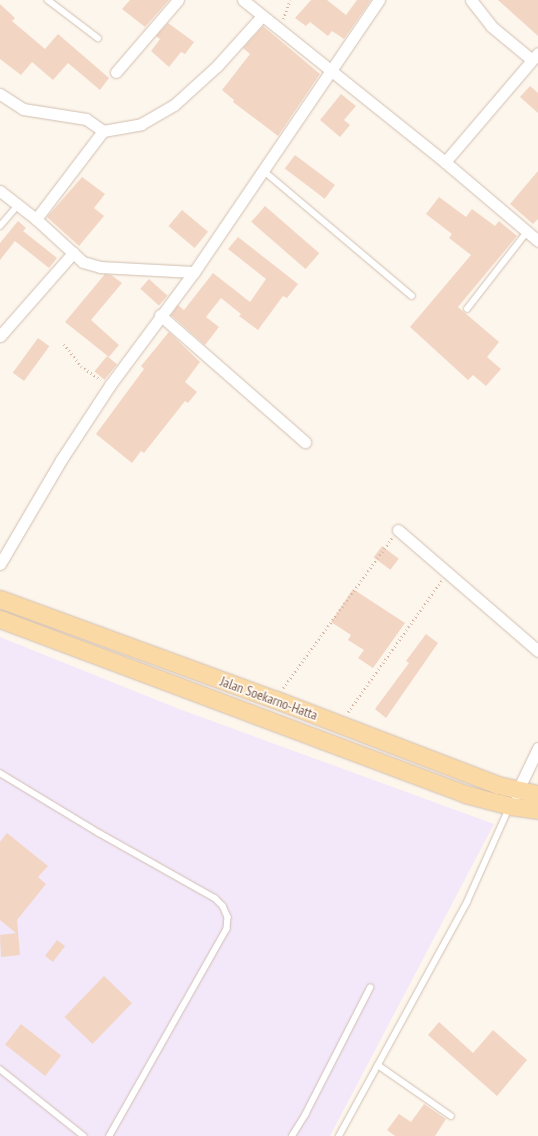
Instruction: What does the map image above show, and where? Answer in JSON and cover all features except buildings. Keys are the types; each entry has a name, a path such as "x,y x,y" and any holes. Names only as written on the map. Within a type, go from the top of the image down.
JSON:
{"main road":[{"name":"Jalan Soekarno-Hatta","path":"0,599 274,699 518,791 538,794"},
{"name":"Jalan Soekarno-Hatta","path":"0,619 465,794 510,806 538,810"}],"street":[{"path":"116,72 178,0"},
{"path":"243,0 445,162 538,241"},
{"path":"0,564 57,466 110,385 160,315 194,272 330,69 379,0"},
{"path":"445,162 535,57 491,26 471,0"},
{"path":"36,219 103,131 140,124 174,105 217,66 262,16"},
{"path":"0,94 23,109 86,119 103,131"},
{"path":"0,191 36,219 83,262 100,267 126,266 194,272"},
{"path":"0,336 73,253"},
{"path":"160,315 305,442"},
{"path":"398,530 538,651"},
{"path":"510,806 538,748"}],"lane":[{"path":"48,0 98,38"},
{"path":"263,169 412,296"},
{"path":"0,226 18,205"},
{"path":"467,309 527,232"},
{"path":"0,773 99,833 215,898 223,906 228,917 224,934 110,1136"},
{"path":"339,1136 467,902 510,806"},
{"path":"292,1136 305,1115 370,988"},
{"path":"378,1065 451,1116"},
{"path":"0,1069 84,1136"}],"path":[{"path":"284,32 283,19 290,0"},
{"path":"64,344 81,366 110,385"},
{"path":"274,699 398,530"},
{"path":"339,724 447,573"}],"shaded area":[{"path":"0,637 179,709 494,824 330,1136 0,1136"}]}
